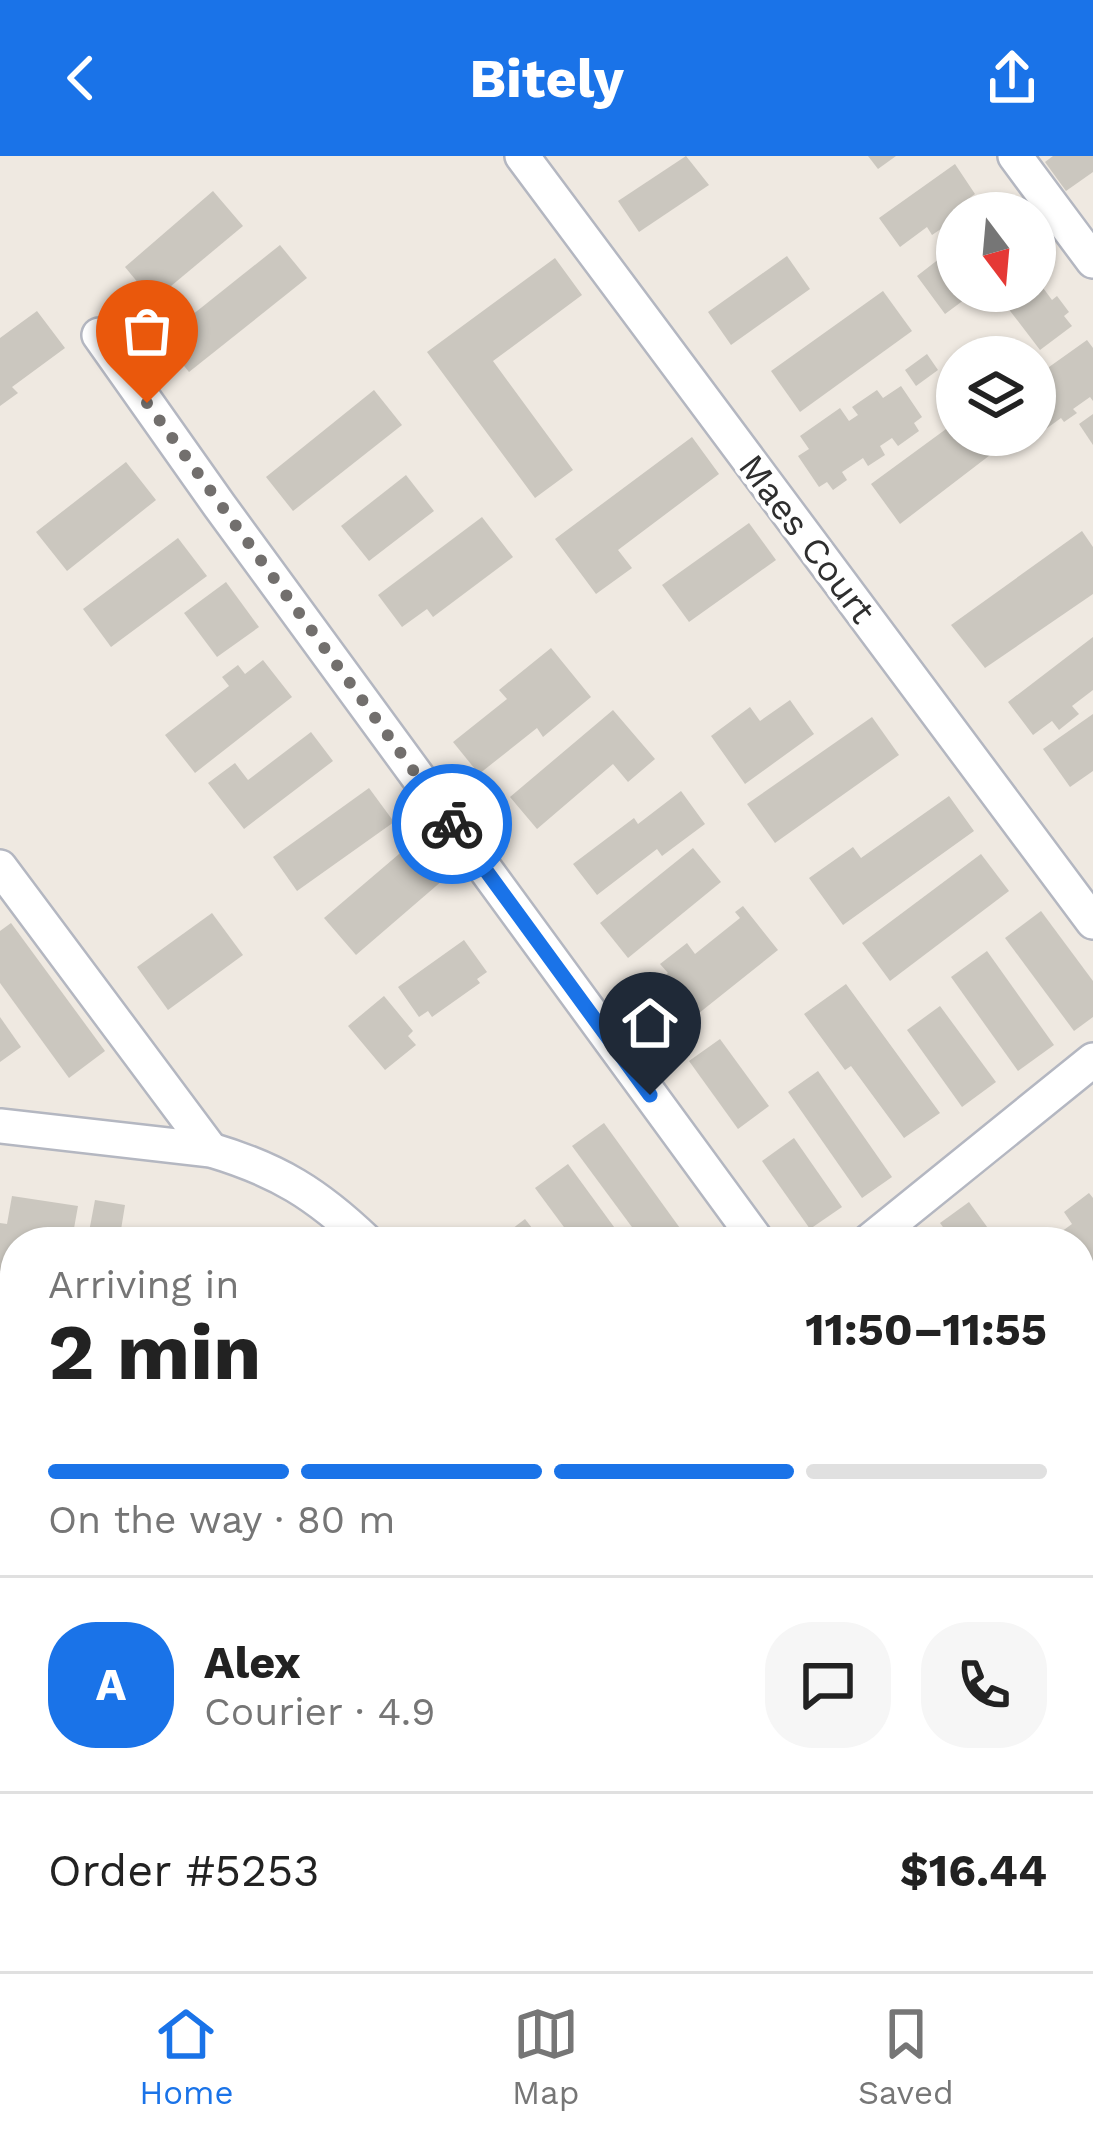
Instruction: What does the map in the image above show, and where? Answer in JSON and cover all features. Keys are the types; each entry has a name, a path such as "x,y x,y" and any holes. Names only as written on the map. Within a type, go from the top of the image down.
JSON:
{"street":[{"name":"Maes Court","path":"521,156 1093,922"},
{"path":"1015,156 1093,261"},
{"path":"99,335 747,1227"},
{"path":"0,868 211,1150"},
{"path":"887,1227 1093,1060"},
{"path":"0,1126 211,1150 289,1179 350,1227"}],"building":[{"path":"686,156 709,185 639,232 618,201"},
{"path":"868,156 896,156 878,169"},
{"path":"1053,156 1093,156 1093,172 1066,191 1045,162"},
{"path":"955,164 974,192 936,192 936,232 932,235 927,227 900,247 879,218"},
{"path":"213,191 243,226 153,301 125,267"},
{"path":"280,245 307,278 189,372 162,339"},
{"path":"787,256 810,289 731,345 708,312"},
{"path":"555,258 582,295 493,361 573,470 535,498 427,352"},
{"path":"936,261 936,302 917,276"},
{"path":"883,291 912,331 800,412 771,371"},
{"path":"1057,296 1072,326 1056,338 1029,336 1011,312 1056,312"},
{"path":"37,311 65,348 12,387 18,393 0,406 0,338"},
{"path":"1087,340 1093,348 1093,401 1090,397 1073,409 1077,413 1064,422 1061,418 1056,422 1056,362"},
{"path":"927,354 936,367 916,386 905,370"},
{"path":"901,386 922,417 914,423 919,431 898,446 892,438 880,446 885,455 868,466 863,458 842,472 847,480 833,490 827,482 819,487 798,456 809,449 800,436 840,408 849,421 858,415 852,407 877,390 883,398"},
{"path":"374,390 402,425 293,511 266,477"},
{"path":"1093,414 1093,445 1079,424"},
{"path":"936,436 936,456 989,456 900,524 871,484"},
{"path":"692,437 719,474 618,550 632,568 596,594 555,539"},
{"path":"126,462 156,500 67,571 36,532"},
{"path":"406,475 434,511 369,561 341,526"},
{"path":"482,517 513,557 433,617 427,609 402,627 378,595"},
{"path":"749,523 776,560 689,622 662,585"},
{"path":"1082,531 1093,547 1093,594 985,668 951,625"},
{"path":"178,538 207,576 111,647 83,609"},
{"path":"226,582 259,627 217,657 184,613"},
{"path":"1093,637 1093,690 1072,706 1079,714 1059,730 1052,721 1033,735 1008,702"},
{"path":"551,648 591,697 543,737 537,728 479,774 453,742 507,699 499,690"},
{"path":"263,660 292,697 195,773 165,735 229,686 222,677 238,665 245,674"},
{"path":"790,700 814,734 745,784 711,736 750,707 760,721"},
{"path":"613,710 655,759 628,782 613,764 537,829 510,797"},
{"path":"1093,714 1093,771 1070,787 1043,749"},
{"path":"872,717 899,755 775,843 747,804"},
{"path":"311,732 333,761 244,829 208,783 235,763 248,780"},
{"path":"369,788 394,822 297,891 273,857"},
{"path":"681,791 705,824 662,856 657,849 597,895 573,864 634,818 638,824"},
{"path":"949,796 974,831 843,925 809,878 853,847 861,858"},
{"path":"412,843 443,880 356,955 324,918"},
{"path":"693,848 721,882 628,958 600,923"},
{"path":"981,854 1009,891 890,981 862,943"},
{"path":"743,906 778,950 679,1029 647,989 668,973 660,964 687,943 695,954 740,918 735,912"},
{"path":"1041,911 1093,981 1093,1017 1074,1031 1005,938"},
{"path":"212,913 243,955 168,1010 137,967"},
{"path":"11,923 105,1051 69,1078 0,983 0,931"},
{"path":"464,940 487,972 477,979 480,983 432,1017 428,1011 419,1017 398,987"},
{"path":"987,951 1054,1045 1018,1071 951,977"},
{"path":"846,984 940,1113 904,1138 851,1066 845,1070 804,1014"},
{"path":"384,996 413,1031 408,1036 416,1045 385,1070 348,1026"},
{"path":"940,1006 996,1082 962,1107 907,1030"},
{"path":"0,1017 21,1047 0,1062"},
{"path":"720,1039 769,1106 738,1129 689,1061"},
{"path":"818,1071 892,1177 862,1198 788,1092"},
{"path":"604,1123 679,1227 632,1227 572,1146"},
{"path":"794,1138 842,1207 809,1227 762,1161"},
{"path":"568,1164 614,1227 564,1227 535,1188"},
{"path":"1089,1193 1093,1227 1068,1227 1072,1224 1064,1212"},
{"path":"12,1196 78,1206 74,1227 0,1227 0,1223 7,1224"},
{"path":"95,1200 125,1205 121,1227 90,1227"},
{"path":"969,1202 987,1227 943,1227 940,1223"}],"way so far":[{"path":"147,403 452,824"}],"route":[{"path":"452,824 650,1095"}]}
